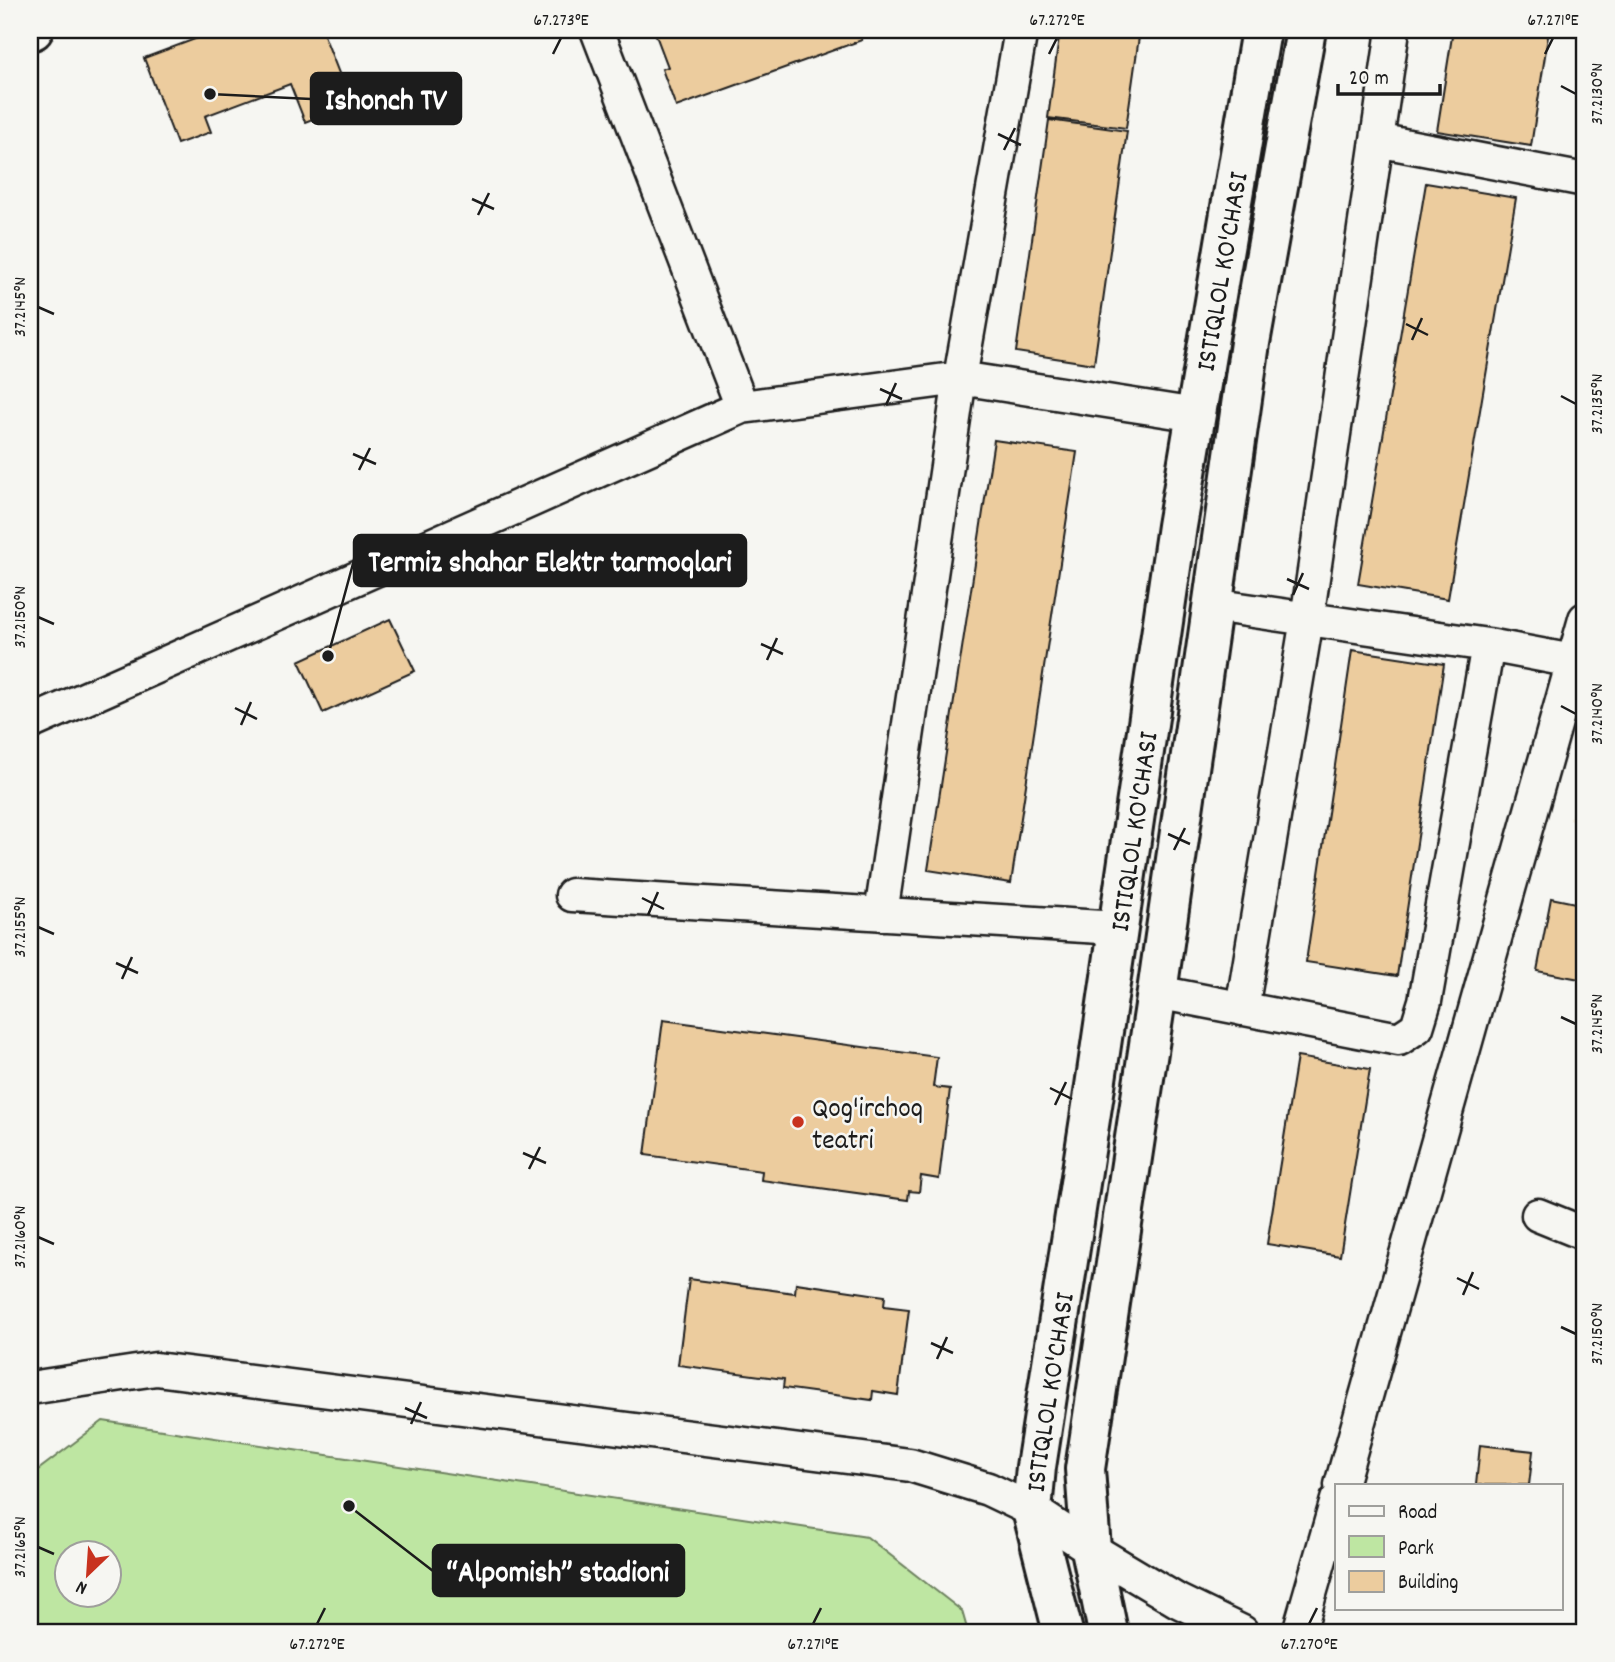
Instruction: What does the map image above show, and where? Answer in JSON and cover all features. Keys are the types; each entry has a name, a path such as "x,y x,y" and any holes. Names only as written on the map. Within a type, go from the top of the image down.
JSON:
{"main road":[{"name":"ISTIQLOL KO'CHASI","path":"1063,1632 1032,1510 1035,1468 1177,526 1261,30"},
{"name":"ISTIQLOL KO'CHASI","path":"1108,1632 1091,1549 1085,1469 1250,343 1306,30"}],"street":[{"path":"597,30 742,407"},
{"path":"881,914 960,378 1021,30"},
{"path":"1242,1009 1307,619 1393,30"},
{"path":"1377,140 1585,180"},
{"path":"30,723 742,407 960,378 1196,415"},
{"path":"1212,606 1488,645 1573,661"},
{"path":"1341,1484 1585,619"},
{"path":"1157,992 1399,1039 1417,1027 1425,1001 1488,645"},
{"path":"572,895 1118,928"},
{"path":"1538,1215 1585,1234"},
{"path":"30,1388 156,1368 910,1465 988,1489 1032,1510 1178,1601 1242,1632"},
{"path":"1299,1632 1335,1507"}],"shaded area":[{"path":"1585,768 1585,825 1570,819"},
{"path":"1585,1569 1585,1632 1574,1632"}],"green space":[{"path":"103,1421 867,1537 962,1611 968,1632 30,1632 30,1476"}],"building":[{"path":"219,30 322,30 351,104 305,122 290,84 205,116 211,132 177,144 144,58"},
{"path":"654,30 858,30 862,40 676,107 662,69 668,67"},
{"path":"1060,30 1140,30 1126,128 1048,118"},
{"path":"1453,30 1549,30 1531,146 1437,131"},
{"path":"1049,120 1127,131 1094,364 1016,352"},
{"path":"1426,183 1516,198 1448,599 1358,584"},
{"path":"994,440 1077,452 1011,883 928,870"},
{"path":"390,619 415,671 323,713 299,661"},
{"path":"1352,650 1444,664 1397,976 1306,962"},
{"path":"1551,898 1585,905 1585,980 1537,971"},
{"name":"Qog'irchoq teatri","path":"663,1020 937,1057 933,1087 950,1089 939,1179 921,1176 919,1192 909,1191 908,1200 761,1180 762,1171 645,1155"},
{"path":"1297,1057 1370,1069 1340,1256 1267,1244"},
{"path":"689,1279 795,1293 796,1283 885,1296 884,1306 909,1309 898,1395 873,1391 872,1400 783,1388 784,1379 678,1365"},
{"path":"1480,1445 1533,1451 1529,1484 1476,1484"}],"place":[{"name":"Ishonch TV","path":"210,94"},
{"name":"Termiz shahar Elektr tarmoqlari","path":"328,656"},
{"name":"Qog'irchoq teatri","path":"798,1122"},
{"name":"“Alpomish” stadioni","path":"349,1506"}]}
